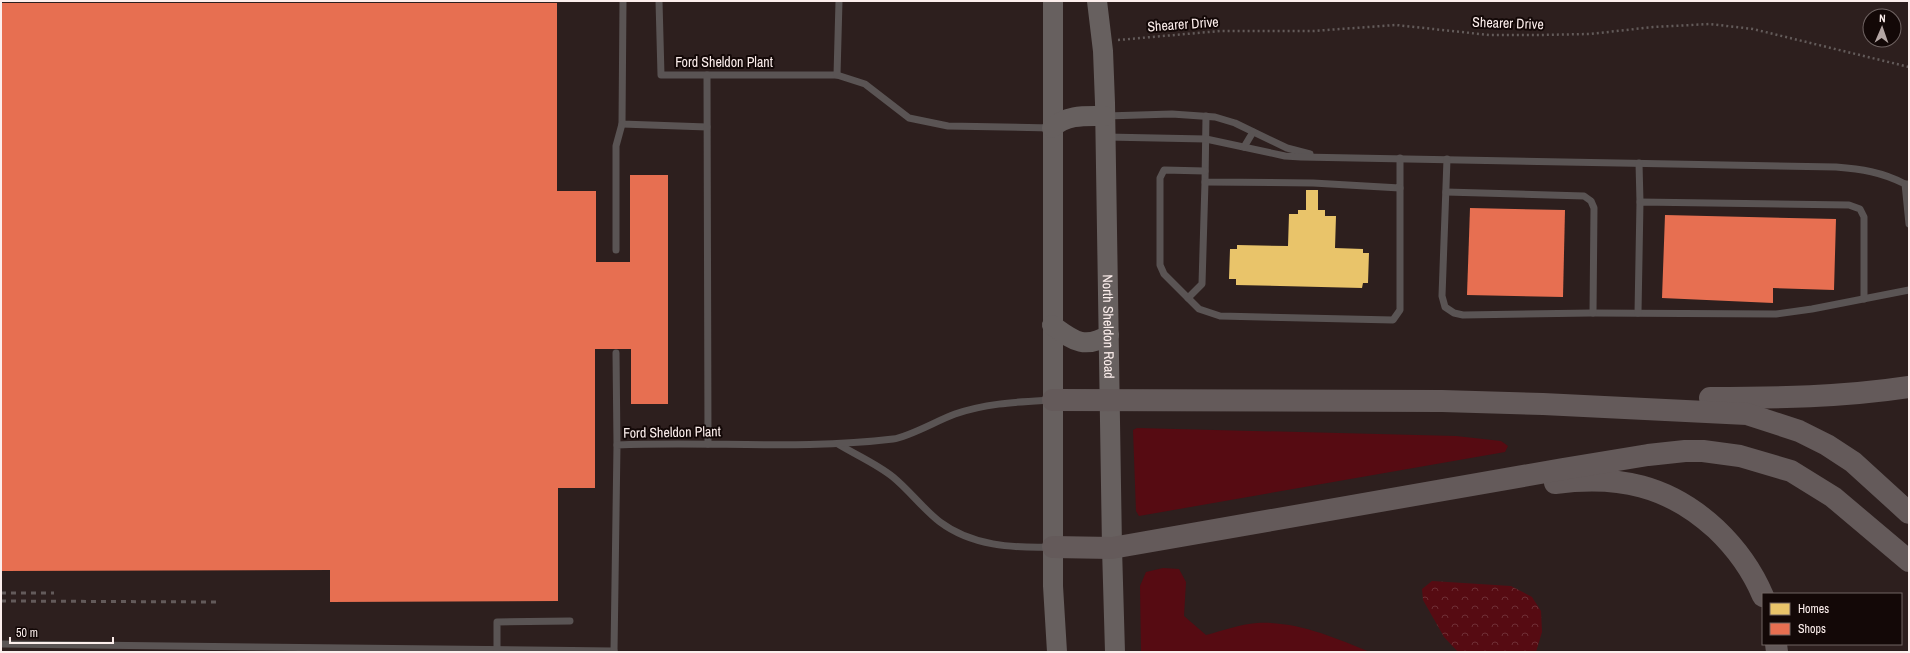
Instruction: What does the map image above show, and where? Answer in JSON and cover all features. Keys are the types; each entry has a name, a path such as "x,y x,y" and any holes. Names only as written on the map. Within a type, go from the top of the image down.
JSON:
{"highway":[{"path":"1543,404 1655,399 1811,397 1869,393 1909,387"},
{"path":"1053,400 1442,401 1543,404 1747,414 1782,424 1827,445 1853,462 1909,513"},
{"path":"1053,547 1112,548 1648,455 1685,451 1721,452 1757,460 1791,472 1833,497 1909,561"},
{"path":"1426,494 1501,490 1584,481 1627,483 1643,487 1677,500 1693,509 1711,525 1727,540 1741,557 1750,570 1762,594"}],"main road":[{"path":"1053,1 1053,586 1057,652"},
{"name":"North Sheldon Road","path":"1097,1 1101,42 1106,137 1109,400 1115,652"},
{"path":"1052,128 1059,122 1073,116 1105,116"},
{"path":"1052,325 1073,340 1081,343 1093,343 1109,336"}],"lane":[{"path":"616,250 616,146 622,124 624,1"},
{"name":"Ford Sheldon Plant","path":"659,1 661,75 837,75 865,84 909,118 948,126 1052,128"},
{"path":"837,75 839,1"},
{"path":"707,75 708,444"},
{"path":"1105,116 1172,114 1206,116 1235,123 1287,148 1318,156"},
{"path":"1188,298 1202,284 1206,116"},
{"path":"622,124 707,127"},
{"path":"1244,147 1254,132"},
{"path":"1106,137 1206,139 1285,156 1836,166 1870,170 1888,175 1907,184 1909,224"},
{"path":"1205,171 1164,170 1160,178 1160,265 1164,274 1199,309 1220,316 1393,320 1400,310 1400,158"},
{"path":"1447,159 1442,296 1445,307 1454,313 1463,315 1593,313 1776,314 1909,290"},
{"path":"1638,314 1640,202 1639,163"},
{"path":"1205,182 1313,183 1400,188"},
{"path":"1446,192 1584,196 1592,201 1594,208 1593,313"},
{"path":"1640,202 1849,204 1860,209 1864,217 1864,299"},
{"path":"616,353 617,445"},
{"name":"Ford Sheldon Plant","path":"614,652 617,445 838,444 896,439 954,414 982,405 1053,400"},
{"path":"838,444 892,476 939,521 958,534 982,543 1025,548 1053,547"},
{"path":"497,650 497,622 570,621"},
{"path":"1,644 89,649 497,650 614,652"}],"path":[{"name":"Shearer Drive","path":"1101,42 1220,30 1313,31 1396,25 1489,35 1539,35 1590,34 1653,27 1710,24 1754,29 1909,67"}],"green space":[{"path":"1137,428 1456,436 1501,441 1508,446 1505,452 1139,516 1136,511 1133,430"},
{"path":"1163,568 1179,569 1186,582 1184,616 1206,635 1244,625 1272,623 1301,627 1315,631 1370,652 1141,652 1140,586 1146,572"},
{"path":"1432,581 1511,586 1532,597 1541,611 1542,632 1536,652 1458,652 1444,637 1423,600 1422,589"}],"building: Homes":[{"path":"1306,190 1318,190 1318,210 1325,210 1325,216 1336,216 1335,248 1363,249 1363,253 1369,253 1368,283 1363,283 1362,288 1236,285 1236,279 1229,279 1230,249 1237,249 1237,245 1288,246 1289,214 1298,214 1298,210 1306,210"}],"building: Shops":[{"path":"1,3 557,3 557,191 596,191 596,262 630,262 630,175 668,175 668,404 631,404 631,349 595,349 595,488 558,488 558,601 330,602 330,570 1,571"},
{"path":"1470,208 1565,210 1563,297 1467,295"},
{"path":"1665,215 1836,219 1834,290 1773,288 1773,303 1662,298"}],"railway":[{"path":"1,593 54,593"},
{"path":"1,601 216,602"}]}
